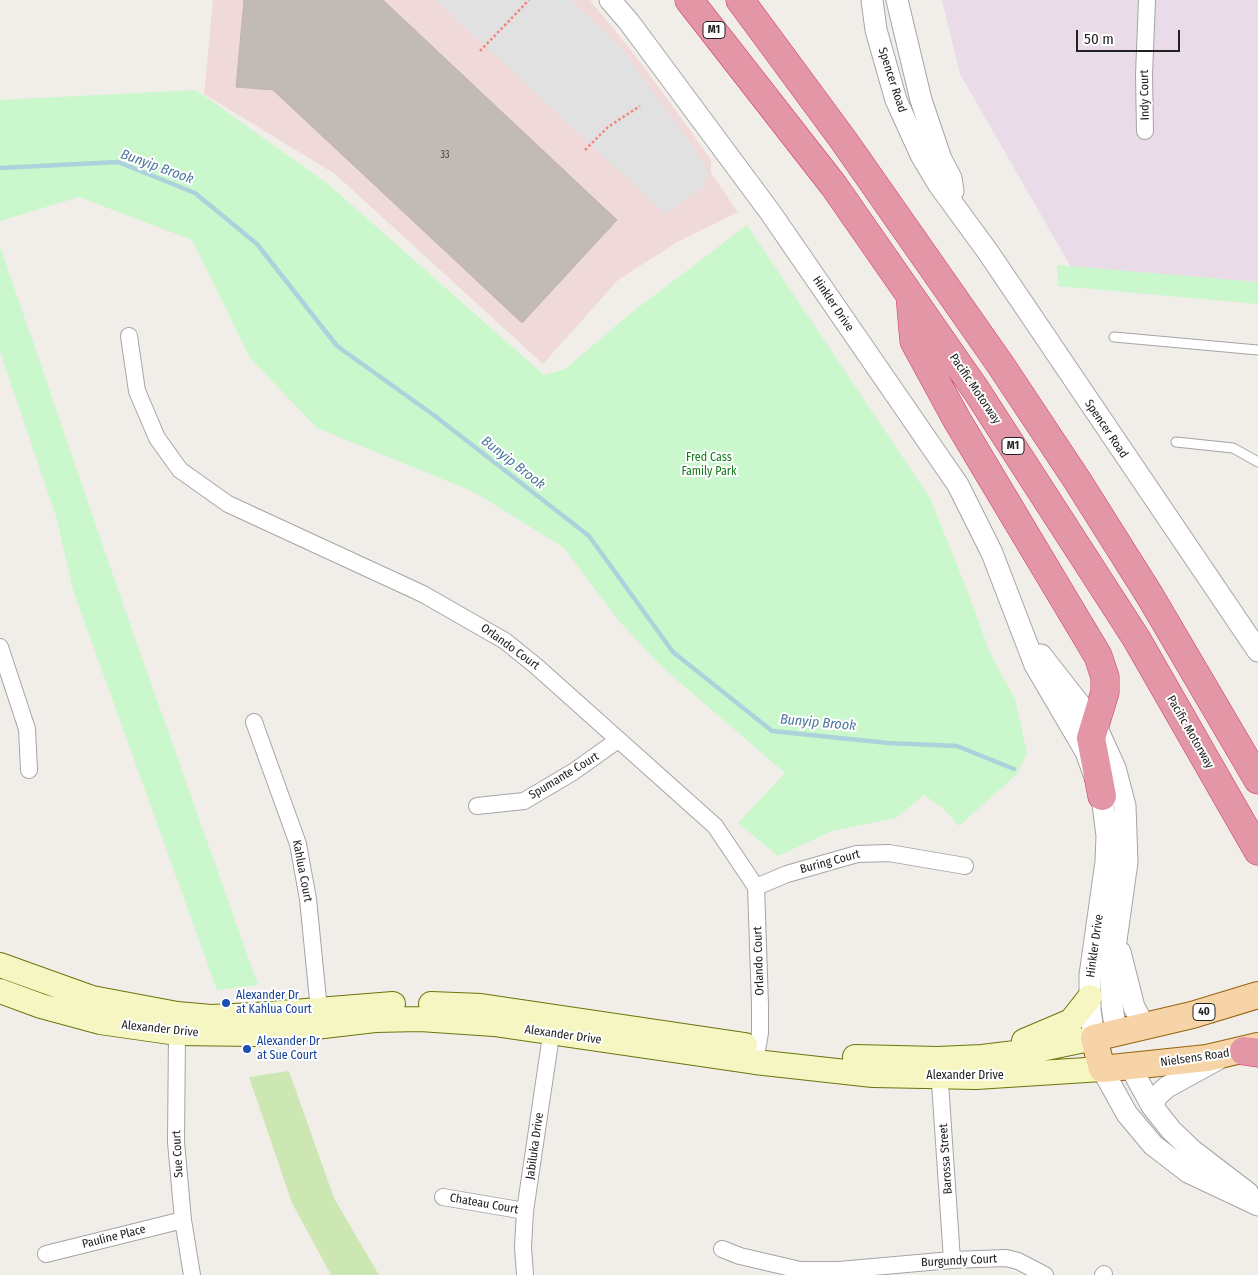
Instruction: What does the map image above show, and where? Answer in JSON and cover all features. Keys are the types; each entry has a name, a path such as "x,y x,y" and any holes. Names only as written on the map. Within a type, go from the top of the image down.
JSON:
{"highway":[{"name":"Pacific Motorway","path":"690,0 834,186 910,293 1032,474 1136,638 1258,851"},
{"path":"740,0 844,140 1022,397 1150,596 1258,780"},
{"path":"910,293 914,341 957,420 1098,656 1106,687 1103,705 1091,738 1102,796"}],"main road":[{"name":"Alexander Drive","path":"0,965 92,998 177,1014 211,1017 320,1018"},
{"name":"Alexander Drive","path":"0,991 41,1006 100,1022 177,1033 255,1034 365,1005 433,1004 481,1006 552,1026 757,1055 844,1057 945,1065 1002,1076 1130,1066"},
{"name":"40","path":"1105,1036 1192,1015 1258,996"},
{"path":"945,1065 1048,1032 1076,1017 1090,998"},
{"name":"Alexander Drive","path":"945,1065 1032,1051 1105,1036"},
{"name":"Hinkler Drive","path":"1105,1036 1130,1066"},
{"name":"Hinkler Drive","path":"1102,1069 1105,1036"},
{"name":"Nielsens Road","path":"1130,1066 1246,1051"}],"street":[{"name":"Hinkler Drive","path":"610,0 629,22 770,212 958,485 992,553 1039,674 1086,752 1102,796 1107,850 1091,967 1090,998 1105,1036"},
{"name":"Spencer Road","path":"872,0 876,30 896,100 921,154 939,185 1258,652"},
{"name":"Spencer Road","path":"896,0 921,100 941,158 951,178 955,206"},
{"name":"Indy Court","path":"1145,131 1144,75 1147,0"},
{"name":"Orlando Court","path":"129,336 137,391 157,438 185,474 228,504 423,594 505,641 536,666 715,826 756,887 760,1005 757,1055"},
{"name":"Hinkler Drive","path":"1022,628 1095,724 1119,780 1127,818 1127,862 1116,932 1105,1036"},
{"path":"0,647 27,729 29,770"},
{"name":"Kahlua Court","path":"254,722 298,844 308,899 320,1018"},
{"name":"Spumante Court","path":"477,806 524,800 573,772 618,740"},
{"name":"Buring Court","path":"756,887 787,874 857,854 889,853 964,866"},
{"path":"1116,932 1132,1002 1141,1020 1150,1025"},
{"name":"Jabiluka Drive","path":"525,1275 522,1247 525,1211 552,1026"},
{"name":"Sue Court","path":"177,1033 176,1142 182,1220 192,1275"},
{"path":"1152,1106 1157,1096 1167,1087 1246,1051"},
{"name":"Barossa Street","path":"945,1065 952,1260"},
{"name":"Hinkler Drive","path":"1130,1066 1152,1106 1180,1139 1258,1203"},
{"name":"Hinkler Drive","path":"1102,1069 1127,1114 1165,1155 1197,1177 1258,1203"},
{"name":"Chateau Court","path":"443,1196 525,1211"},
{"name":"Pauline Place","path":"46,1254 182,1220"},
{"name":"Burgundy Court","path":"722,1249 740,1256 800,1270 884,1271 952,1260 1012,1259 1030,1266 1044,1275"}],"lane":[{"path":"1114,337 1258,350"},
{"path":"1176,442 1233,448 1258,462"}],"path":[{"path":"480,51 529,0"},
{"path":"585,150 608,127 640,106"}],"shaded area":[{"path":"213,0 590,0 641,63 711,160 711,173 738,212 679,241 618,280 543,364 335,174 204,94"},
{"path":"436,0 571,0 619,45 706,166 708,174 704,186 665,214"},
{"path":"942,0 1258,0 1258,282 1071,267 960,74"}],"green space":[{"name":"Fred Cass Family Park","path":"196,90 328,184 544,375 565,369 631,313 747,225 930,498 990,653 1015,699 1027,753 1017,774 959,826 944,809 924,795 896,818 832,831 778,856 738,823 785,773 663,668 619,621 564,548 474,492 317,428 250,358 192,240 79,197 0,221 0,100"},
{"path":"0,246 124,607 258,985 217,990 73,590 56,516 0,352"},
{"path":"1057,265 1258,282 1258,304 1058,286"},
{"path":"289,1071 334,1198 379,1275 331,1275 292,1203 249,1077"}],"building":[{"path":"244,0 383,0 617,220 522,323 273,90 236,87"}],"waterway":[{"name":"Bunyip Brook","path":"0,168 118,162 195,193 257,244 337,346 435,416 589,536 673,652 772,731 888,743 957,746 1014,769"}],"place":[{"name":"Alexander Dr at Kahlua Court","path":"226,1003"},
{"name":"Alexander Dr at Sue Court","path":"247,1049"}]}
